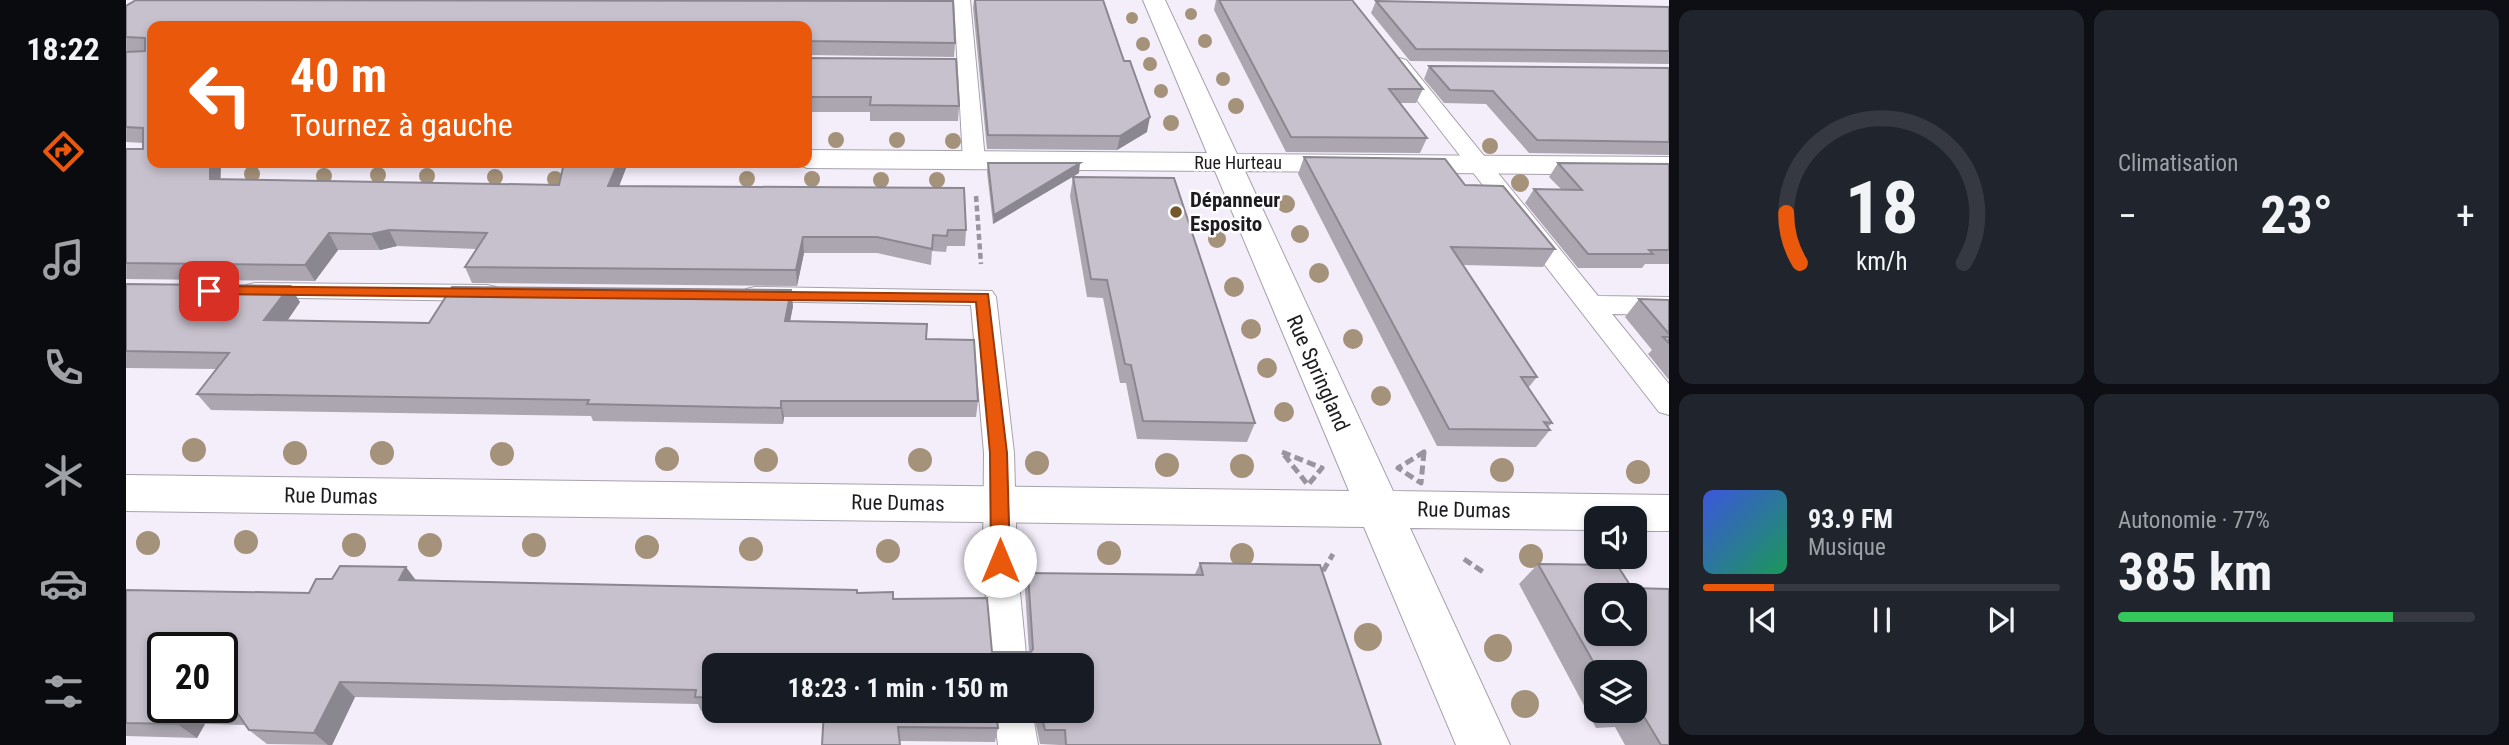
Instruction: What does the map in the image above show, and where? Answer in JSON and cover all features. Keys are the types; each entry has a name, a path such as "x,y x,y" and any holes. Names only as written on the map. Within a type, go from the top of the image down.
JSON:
{"street":[{"name":"Rue Springland","path":"1154,0 1483,745"},
{"name":"Rue Hurteau","path":"812,159 1669,166"},
{"name":"Rue Dumas","path":"126,493 1669,513"}],"lane":[{"path":"962,0 960,66 974,160"},
{"path":"1387,49 1669,404"},
{"path":"1404,70 1432,70"},
{"path":"237,291 513,293"},
{"path":"734,295 983,297 999,453 1000,561 1008,653"},
{"path":"1591,305 1669,306"},
{"path":"1015,723 1018,745"}],"path":[{"path":"974,160 983,297"},
{"path":"1323,571 1334,553"},
{"path":"1456,554 1486,574"}],"building":[{"path":"136,0 953,1 955,43 812,41 812,21 147,21 147,168 210,168 210,179 559,185 563,168 616,168 608,186 964,188 966,230 948,230 947,236 933,235 932,249 877,237 803,237 796,270 465,267 487,233 389,230 371,234 329,233 305,265 126,263 126,149 143,149 143,128 126,127 126,52 145,51 145,38 126,37 126,6"},
{"path":"975,0 1103,0 1124,61 1130,61 1150,117 1120,136 988,135"},
{"path":"1219,0 1352,0 1423,89 1389,89 1427,138 1291,137"},
{"path":"1376,1 1669,7 1669,51 1416,49"},
{"path":"812,58 956,59 959,106 870,105 871,97 812,97"},
{"path":"1429,66 1669,68 1669,142 1537,140 1493,91 1450,90"},
{"path":"1304,157 1445,159 1465,185 1503,186 1555,249 1451,247 1537,377 1521,377 1552,423 1544,422 1550,430 1449,429"},
{"path":"988,163 1080,163 994,215"},
{"path":"1558,163 1669,164 1669,250 1649,250 1653,254 1588,254 1534,189 1582,190"},
{"path":"1073,177 1174,178 1255,423 1143,421 1131,365 1125,364 1107,280 1091,279"},
{"path":"126,284 290,286 264,320 429,323 452,287 791,290 785,321 927,324 926,339 974,340 978,401 781,401 781,408 587,404 589,400 197,394 229,353 126,351"},
{"path":"1639,299 1669,300 1669,334"},
{"path":"1200,563 1320,565 1381,745 1066,745 1065,730 1045,730 1043,723 1094,723 1094,653 702,653 702,697 695,697 696,690 340,682 314,733 249,730 238,714 238,632 147,632 147,723 178,723 177,724 126,723 126,590 309,593 316,579 332,579 340,566 406,567 399,580 857,590 857,593 893,592 893,599 987,598 992,652 1031,652 1033,649 1028,573 1203,575"},
{"path":"1538,564 1584,565 1584,569 1620,569 1629,583 1584,583 1584,645"},
{"path":"1647,588 1669,589 1669,745 1661,745 1647,722 1647,660 1592,660 1584,646 1647,646"},
{"path":"823,723 997,723 998,728 898,727 900,745 822,745"}],"place":[{"name":"Dépanneur Esposito","path":"1176,212"}],"route":[{"path":"209,291 983,297 999,453 1000,561"}]}
